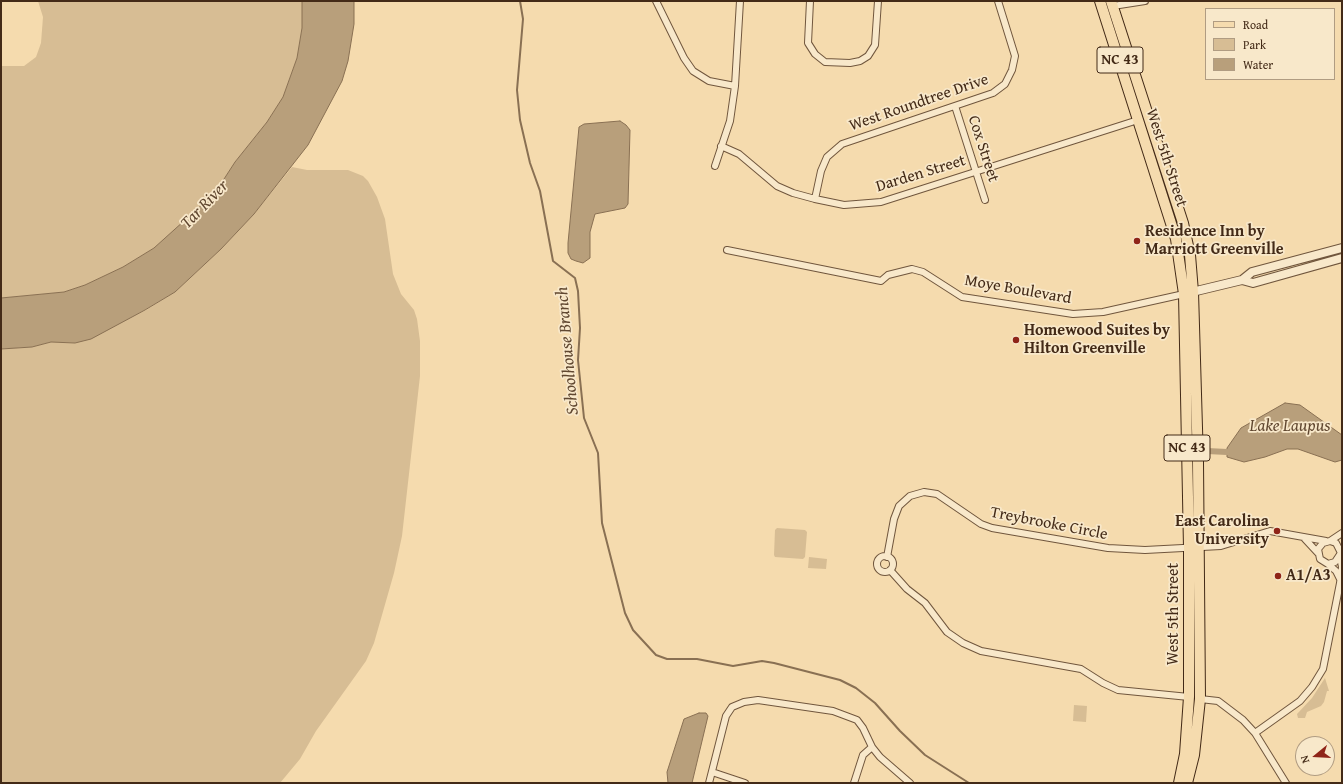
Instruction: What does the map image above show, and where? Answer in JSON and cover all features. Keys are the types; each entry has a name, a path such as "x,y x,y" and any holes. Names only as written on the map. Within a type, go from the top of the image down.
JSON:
{"main road":[{"name":"West 5th Street","path":"1100,1 1111,31 1176,239 1189,293"},
{"name":"West 5th Street","path":"1110,3 1114,22 1124,38 1183,223 1190,256 1189,293 1194,548 1200,699 1194,755 1187,783"},
{"path":"1111,31 1122,52 1137,98 1145,106"},
{"name":"West 5th Street","path":"1179,783 1185,754 1189,697 1194,548"}],"street":[{"path":"656,1 684,58 693,71 710,81 735,86"},
{"path":"714,166 730,121 735,86 740,1"},
{"path":"810,1 808,43 811,48 815,54 825,62 850,63 860,61 868,56 875,45 878,1"},
{"name":"West Roundtree Drive","path":"815,199 827,157 842,144 993,93 1005,84 1012,70 1015,56 998,1"},
{"path":"1110,3 1145,1"},
{"name":"Cox Street","path":"955,106 985,200"},
{"name":"Darden Street","path":"721,146 739,154 777,186 793,193 844,205 881,202 976,170 1138,120"},
{"name":"Moye Boulevard","path":"727,250 881,280 888,275 912,269 923,272 962,297 1073,314 1104,312 1242,280 1252,272 1342,248"},
{"name":"Moye Boulevard","path":"1242,280 1253,283 1342,258"},
{"name":"Treybrooke Circle","path":"887,557 894,519 899,506 910,496 924,492 937,494 981,524 992,528 1108,548 1128,550 1221,546 1270,531 1298,535 1305,539 1328,541"},
{"path":"1318,553 1320,545 1342,533"},
{"path":"1305,539 1318,553 1322,561 1336,571 1340,579"},
{"path":"1254,733 1300,701 1312,687 1323,669 1342,567 1341,553 1336,543 1328,541"},
{"path":"1328,564 1335,562 1341,553"},
{"name":"Treybrooke Circle","path":"887,557 893,564 890,570 883,572 877,565 880,559 887,557"},
{"name":"Treybrooke Circle","path":"890,570 907,589 925,604 947,632 963,643 984,651 1081,669 1103,683 1118,690 1189,697"},
{"path":"1200,699 1218,701 1243,720 1254,733 1286,783"},
{"path":"709,783 726,716 732,707 744,702 758,700 774,701 833,711 857,720 880,758 910,783"},
{"path":"854,783 863,755 872,747"},
{"path":"712,772 745,783"}],"green space":[{"path":"38,1 302,1 302,28 297,58 283,97 267,122 235,162 215,193 187,220 154,248 123,267 85,285 64,292 1,298 1,66 24,66 36,57 41,43 43,17"},
{"path":"292,167 307,170 348,170 363,176 368,181 377,197 385,219 393,274 401,294 414,310 417,319 420,341 420,376 402,536 394,573 374,643 366,661 316,731 300,759 280,783 1,783 1,349 32,347 51,342 75,343 146,310 175,292 221,249 254,214"},
{"path":"777,528 805,530 807,532 805,557 803,559 775,557 775,530"},
{"path":"809,557 827,559 826,569 808,568"},
{"path":"1325,678 1329,691 1327,691 1324,702 1321,706 1307,712 1305,718 1298,718 1297,714 1312,698"},
{"path":"1074,705 1087,706 1086,722 1073,721"}],"water":[{"name":"Tar River","path":"302,1 354,1 354,24 348,61 342,81 308,145 254,214 221,249 175,292 91,339 75,343 51,342 32,347 1,349 1,298 64,292 85,285 123,267 154,248 215,193 235,162 267,122 283,97 297,58 302,28"},
{"path":"620,121 630,130 628,204 625,208 595,214 590,232 590,258 583,263 576,261 571,259 568,253 568,243 579,127 584,124"},
{"name":"Lake Laupus","path":"1285,403 1300,405 1342,435 1342,460 1335,462 1298,449 1287,449 1265,457 1244,462 1227,457 1227,448 1241,428"},
{"path":"699,713 706,713 708,716 692,783 668,783 667,772 684,719"}],"waterway":[{"name":"Schoolhouse Branch","path":"520,1 523,19 517,90 520,120 530,163 540,191 553,261 575,278 578,291 580,328 578,360 584,418 598,453 602,523 625,613 633,630 656,655 667,659 697,659 733,666 762,661 840,680 856,688 875,703 900,731 925,755 969,783"},
{"path":"1207,451 1227,452"}],"place":[{"name":"Residence Inn by Marriott Greenville","path":"1137,241"},
{"name":"Homewood Suites by Hilton Greenville","path":"1016,340"},
{"name":"East Carolina University","path":"1277,531"},
{"name":"A1/A3","path":"1278,576"}]}
